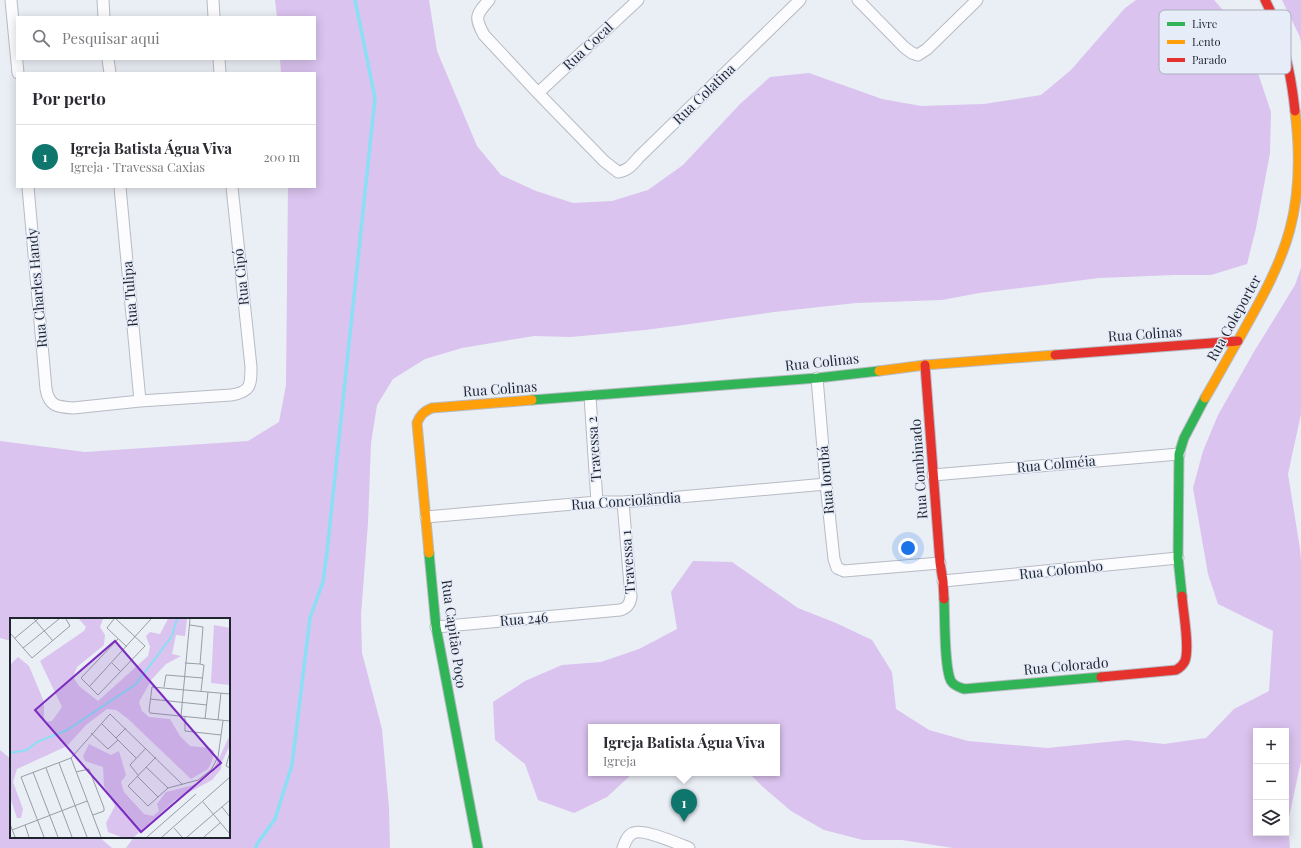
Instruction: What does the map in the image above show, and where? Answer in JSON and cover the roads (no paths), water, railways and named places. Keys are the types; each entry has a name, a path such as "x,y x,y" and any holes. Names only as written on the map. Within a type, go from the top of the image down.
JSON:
{"street":[{"path":"11,0 16,52"},
{"path":"103,0 104,16"},
{"path":"213,0 214,16"},
{"path":"489,0 477,16 484,35 538,93"},
{"name":"Rua Cocal","path":"538,93 638,0"},
{"name":"Rua Colatina","path":"538,93 604,161 618,172 621,172 630,167 800,0"},
{"path":"858,0 904,47 915,54 922,53 977,0"},
{"name":"Rua Coleporter","path":"1265,0 1271,10"},
{"path":"17,60 18,72"},
{"path":"108,60 110,72"},
{"path":"219,60 220,72"},
{"name":"Rua Coleporter","path":"1187,648 1178,558 1179,454 1191,423 1263,297 1279,264 1291,229 1297,194 1299,154 1295,101 1289,74"},
{"name":"Rua Charles Handy","path":"28,188 46,389 49,400 57,406 63,408 140,401"},
{"name":"Rua Tulipa","path":"120,188 140,401"},
{"name":"Rua Cipó","path":"140,401 238,394 250,386 251,367 232,188"},
{"name":"Rua Colinas","path":"418,422 423,412 432,408 817,378 925,365 1238,341"},
{"name":"Rua Combinado","path":"925,365 940,563 943,581 947,666"},
{"name":"Rua Iorubá","path":"817,378 826,484 835,564 837,568 840,570 850,570 940,563"},
{"name":"Travessa 2","path":"590,396 597,502"},
{"name":"Rua Capitão Poço","path":"418,422 436,627 478,848"},
{"name":"Rua Colméia","path":"933,474 1179,454"},
{"name":"Rua Conciolândia","path":"426,518 597,502 623,502 826,484"},
{"name":"Travessa 1","path":"613,610 625,609 630,603 631,597 623,502"},
{"name":"Rua Colombo","path":"943,581 1178,558"},
{"name":"Rua 246","path":"436,627 613,610"},
{"name":"Rua Colorado","path":"947,666 948,676 953,684 957,688 964,689 1176,670 1184,664 1187,648"},
{"path":"623,847 632,833 643,831 689,848"}],"waterway":[{"path":"256,848 257,844 275,819 292,765 310,618 323,582 327,552 375,98 355,0"}],"place":[{"name":"Igreja Batista Água Viva","path":"684,822"}]}
